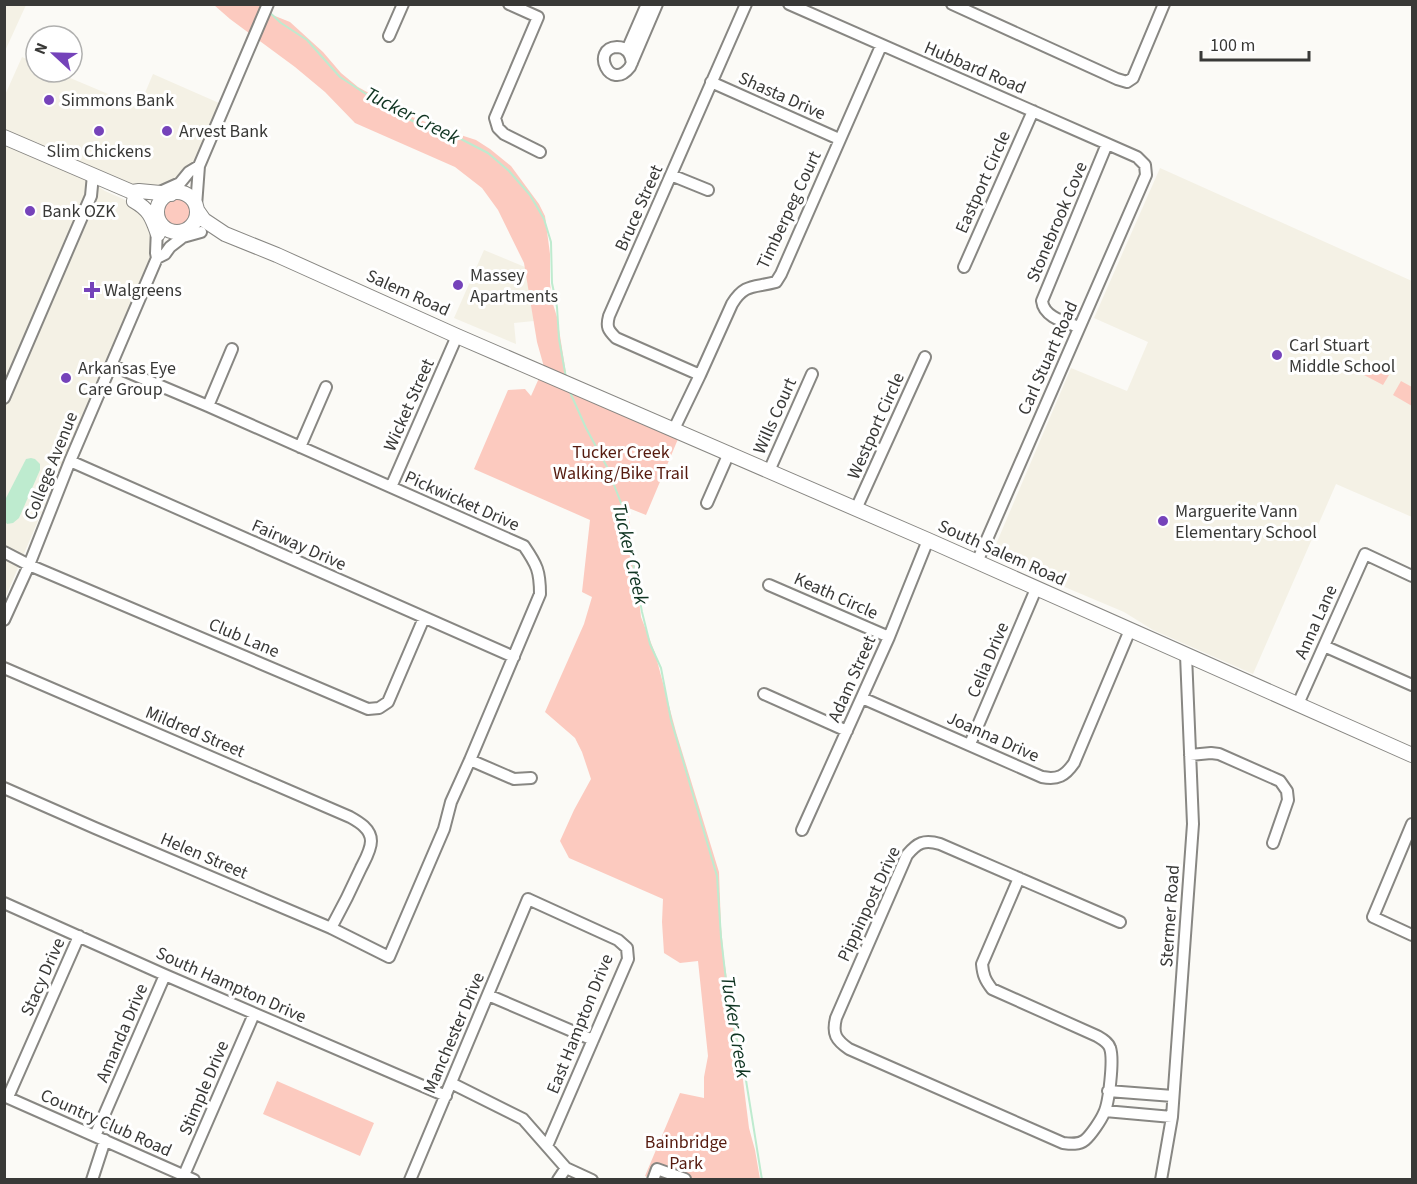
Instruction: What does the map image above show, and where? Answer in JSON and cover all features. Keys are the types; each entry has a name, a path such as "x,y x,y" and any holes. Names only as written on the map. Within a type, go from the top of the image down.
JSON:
{"main road":[{"path":"4,136 107,181 133,195 150,206 158,223"},
{"path":"139,191 182,193 197,205 194,223 183,231 174,232 167,229 158,223 143,206 134,201 133,195 139,191"},
{"path":"158,223 161,202 169,193"},
{"name":"Salem Road","path":"197,205 204,220 223,232 575,387"},
{"name":"Salem Road","path":"183,231 223,232"},
{"name":"South Salem Road","path":"575,387 1413,754"}],"street":[{"path":"389,36 403,4"},
{"path":"509,4 538,17 495,118 498,128 504,134 540,152"},
{"path":"627,50 647,4"},
{"path":"632,63 627,50 618,47 610,49 604,56 604,65 609,72 619,75 627,71 632,63 657,4"},
{"name":"Bruce Street","path":"700,375 616,338 609,330 607,323 746,4"},
{"name":"Hubbard Road","path":"789,4 1137,157 1145,165"},
{"path":"952,4 1127,82 1133,78 1164,4"},
{"path":"169,193 186,184 197,167 268,5"},
{"name":"Timberpeg Court","path":"674,429 738,294 747,288 776,282 781,274 881,46"},
{"name":"Shasta Drive","path":"711,82 839,139"},
{"name":"Eastport Circle","path":"964,267 1033,111"},
{"name":"Stonebrook Cove","path":"1079,327 1049,314 1042,301 1107,144"},
{"name":"Carl Stuart Road","path":"977,562 1146,175 1145,165"},
{"path":"197,167 197,205"},
{"path":"4,398 91,196 93,175"},
{"path":"671,175 708,190"},
{"path":"91,196 107,181"},
{"name":"College Avenue","path":"158,223 156,253 159,257"},
{"name":"College Avenue","path":"4,620 159,257 171,239 183,231"},
{"path":"159,257 183,237 201,232"},
{"name":"Wicket Street","path":"391,488 458,336"},
{"path":"208,406 232,349"},
{"name":"Westport Circle","path":"856,509 925,357"},
{"name":"Pickwicket Drive","path":"111,365 524,546 534,561 540,576 540,594 451,802 444,829 389,957"},
{"name":"Wills Court","path":"769,471 812,374"},
{"path":"300,447 326,387"},
{"path":"706,503 729,453"},
{"name":"Fairway Drive","path":"70,461 514,657"},
{"name":"Adam Street","path":"802,830 889,637 928,540"},
{"name":"Club Lane","path":"4,552 29,565 368,709 379,708 388,702 424,618"},
{"name":"Anna Lane","path":"1298,704 1365,554 1413,576"},
{"name":"Keath Circle","path":"769,585 889,637"},
{"name":"Celia Drive","path":"970,744 1036,589"},
{"name":"Joanna Drive","path":"862,698 1042,777 1057,777 1067,773 1074,763 1130,630"},
{"path":"1324,646 1413,685"},
{"name":"Stermer Road","path":"1161,1179 1172,1117 1193,824 1186,655"},
{"name":"Mildred Street","path":"4,668 360,823 368,832 371,840 369,851 331,928"},
{"path":"764,694 847,731"},
{"path":"1190,755 1219,754 1280,781 1287,791 1288,800 1273,843"},
{"path":"470,760 514,779 531,778"},
{"name":"Helen Street","path":"4,788 331,928 389,957"},
{"path":"1413,824 1373,917 1413,935"},
{"name":"Pippinpost Drive","path":"932,841 1019,878 982,964 983,974 992,989 1097,1035 1103,1040 1109,1047 1111,1057 1108,1091 1105,1111 1085,1140 1075,1144 1063,1143 849,1049 840,1042 835,1034 836,1018 907,855 915,846 932,841"},
{"path":"1019,878 1120,922"},
{"name":"Manchester Drive","path":"410,1179 528,899"},
{"name":"East Hampton Drive","path":"528,899 618,940 627,948 628,959 547,1146"},
{"name":"South Hampton Drive","path":"4,903 446,1096"},
{"name":"Stacy Drive","path":"6,1097 78,936"},
{"name":"Amanda Drive","path":"92,1179 100,1138 165,975"},
{"path":"488,996 593,1040"},
{"name":"Stimple Drive","path":"189,1177 254,1014"},
{"path":"451,1083 523,1119 566,1168 592,1179"},
{"path":"1108,1091 1173,1096"},
{"name":"Country Club Road","path":"6,1097 189,1177"},
{"path":"1105,1111 1172,1117"},
{"path":"558,1179 566,1168"},
{"path":"653,1179 657,1169 685,1179"}],"shaded area":[{"path":"4,5 26,5 5,51"},
{"path":"22,57 24,58 24,84 84,84 139,107 153,74 219,103 195,160 183,177 163,188 130,185 5,130 5,95"},
{"path":"5,142 83,176 105,191 139,206 152,222 152,253 6,596 5,604"},
{"path":"1160,168 1412,281 1412,517 1336,484 1253,674 1153,630 1124,612 991,556 1071,368 1127,391 1148,342 1094,318"},
{"path":"484,250 525,267 534,321 514,323 516,344 454,318"},
{"path":"31,458 40,464 40,470 19,518 7,524 5,521 6,498 26,459"}],"green space":[{"path":"214,5 259,5 275,16 290,22 358,87 405,113 439,128 476,140 511,166 545,216 550,254 552,301 557,317 569,392 678,439 646,515 626,507 641,617 655,653 676,732 719,872 724,959 738,1040 749,1128 760,1179 653,1180 645,1176 680,1093 704,1098 704,1077 708,1056 698,961 680,963 664,953 663,899 569,858 560,841 591,779 575,738 545,712 584,624 592,597 582,592 590,520 474,469 508,390 525,389 531,396 544,367 537,342 524,263 498,210 482,188 455,167 355,123 325,92"},
{"path":"177,199 186,203 190,212 186,221 177,225 168,221 164,212 168,203"},
{"path":"1370,364 1389,375 1383,385 1364,375"},
{"path":"1401,381 1412,387 1412,406 1393,395"},
{"path":"277,1081 374,1123 360,1156 263,1114"}],"waterway":[{"name":"Tucker Creek","path":"269,12 307,40 340,77 402,116 432,130 459,138 488,153 509,171 530,195 544,219 551,242 552,283 566,378"},
{"name":"Tucker Creek","path":"569,390 607,467 623,508 650,644 661,668 671,720 717,876 729,1007 745,1074 762,1180"}],"place":[{"name":"Simmons Bank","path":"49,100"},
{"name":"Slim Chickens","path":"99,131"},
{"name":"Arvest Bank","path":"167,131"},
{"name":"Bank OZK","path":"30,211"},
{"name":"Massey Apartments","path":"458,285"},
{"name":"Walgreens","path":"92,290"},
{"name":"Carl Stuart Middle School","path":"1277,355"},
{"name":"Arkansas Eye Care Group","path":"66,378"},
{"name":"Marguerite Vann Elementary School","path":"1163,521"}],"park label":[{"name":"Tucker Creek Walking/Bike Trail","path":"621,462"},
{"name":"Bainbridge Park","path":"686,1152"}]}
